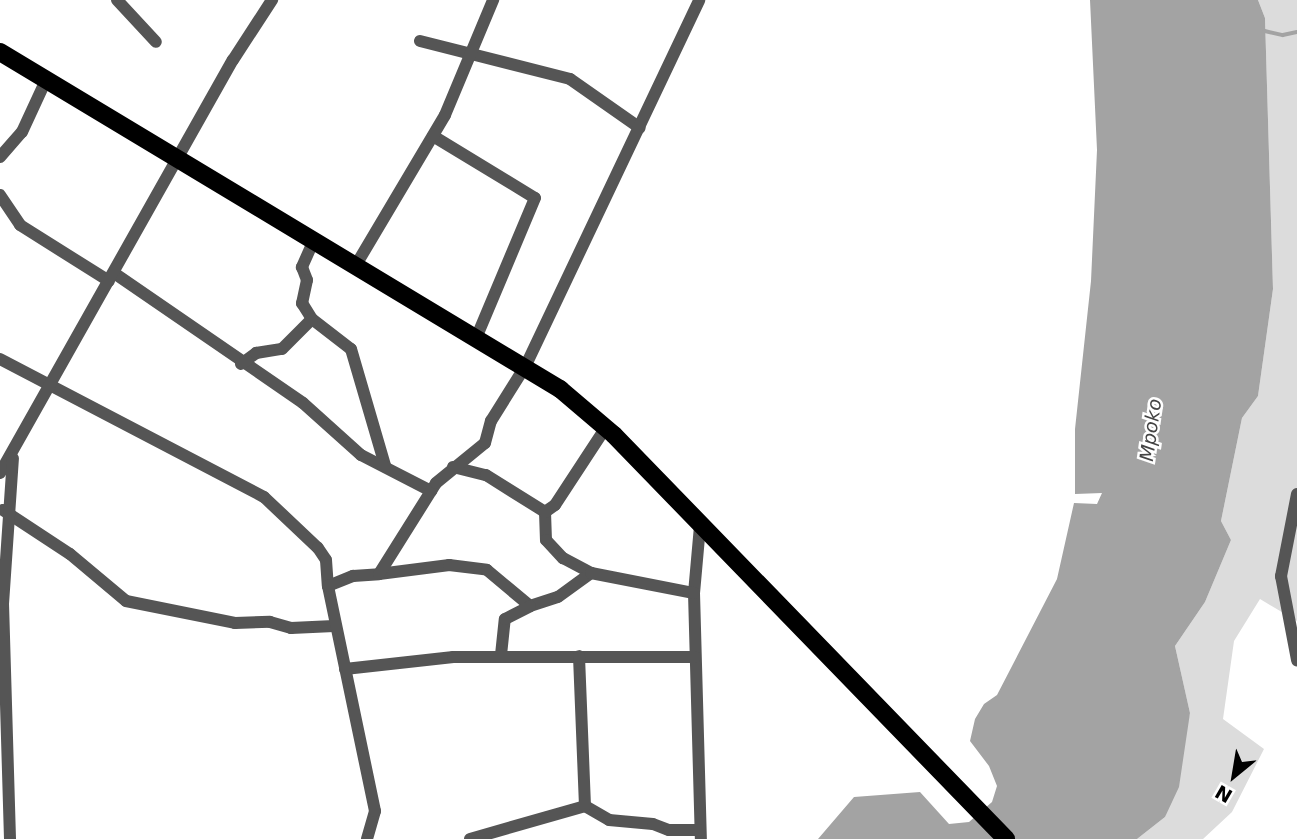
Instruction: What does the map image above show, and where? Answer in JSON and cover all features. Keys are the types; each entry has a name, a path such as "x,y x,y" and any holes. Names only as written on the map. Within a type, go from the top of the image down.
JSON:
{"main road":[{"path":"0,52 526,365 606,428 1006,839"}],"street":[{"path":"117,0 156,42"},
{"path":"0,473 13,455 48,386 177,158 272,0"},
{"path":"356,265 433,136 474,53 493,0"},
{"path":"379,574 431,491 453,467 485,443 491,421 526,365 699,0"},
{"path":"420,41 570,79 640,128"},
{"path":"0,157 22,132 46,80"},
{"path":"433,136 535,198 477,336"},
{"path":"0,195 31,234 169,307 241,364 303,403 361,455 431,491"},
{"path":"314,240 302,267 307,280 302,303 312,319 351,349 385,465"},
{"path":"241,364 256,353 282,349 312,319"},
{"path":"0,359 264,497 318,548 326,559 334,626 375,811 367,839"},
{"path":"545,512 555,505 606,428"},
{"path":"10,839 3,604 4,510 13,455"},
{"path":"453,467 486,475 545,512"},
{"path":"1297,494 1281,576 1297,660"},
{"path":"4,510 70,554 126,601 235,623 270,622 291,628 334,626"},
{"path":"545,512 547,540 562,558 591,573 694,593"},
{"path":"470,839 585,806 609,820 653,824 668,830 701,834 694,593 700,526"},
{"path":"328,586 353,576 449,565 487,570 530,606"},
{"path":"501,656 501,628 505,619 530,606 558,597 591,573"},
{"path":"579,656 585,806"},
{"path":"345,669 415,658 695,657"}],"shaded area":[{"path":"1258,0 1297,0 1297,621 1260,599 1234,641 1223,719 1264,749 1232,812 1203,839 1137,839 1165,817 1190,713 1175,646 1205,602 1231,540 1221,521 1242,418 1258,396 1273,289 1265,18"}],"water":[{"name":"Mpoko","path":"1090,0 1258,0 1265,18 1273,289 1258,396 1242,418 1221,521 1231,540 1205,602 1175,646 1190,713 1179,787 1165,817 1137,839 818,839 854,797 920,792 949,824 969,822 992,802 997,786 989,766 970,741 975,719 984,704 997,695 1057,579 1074,503 1097,504 1102,493 1075,494 1075,429 1091,281 1097,150"}],"waterway":[{"path":"1265,31 1283,35 1297,32"}]}
